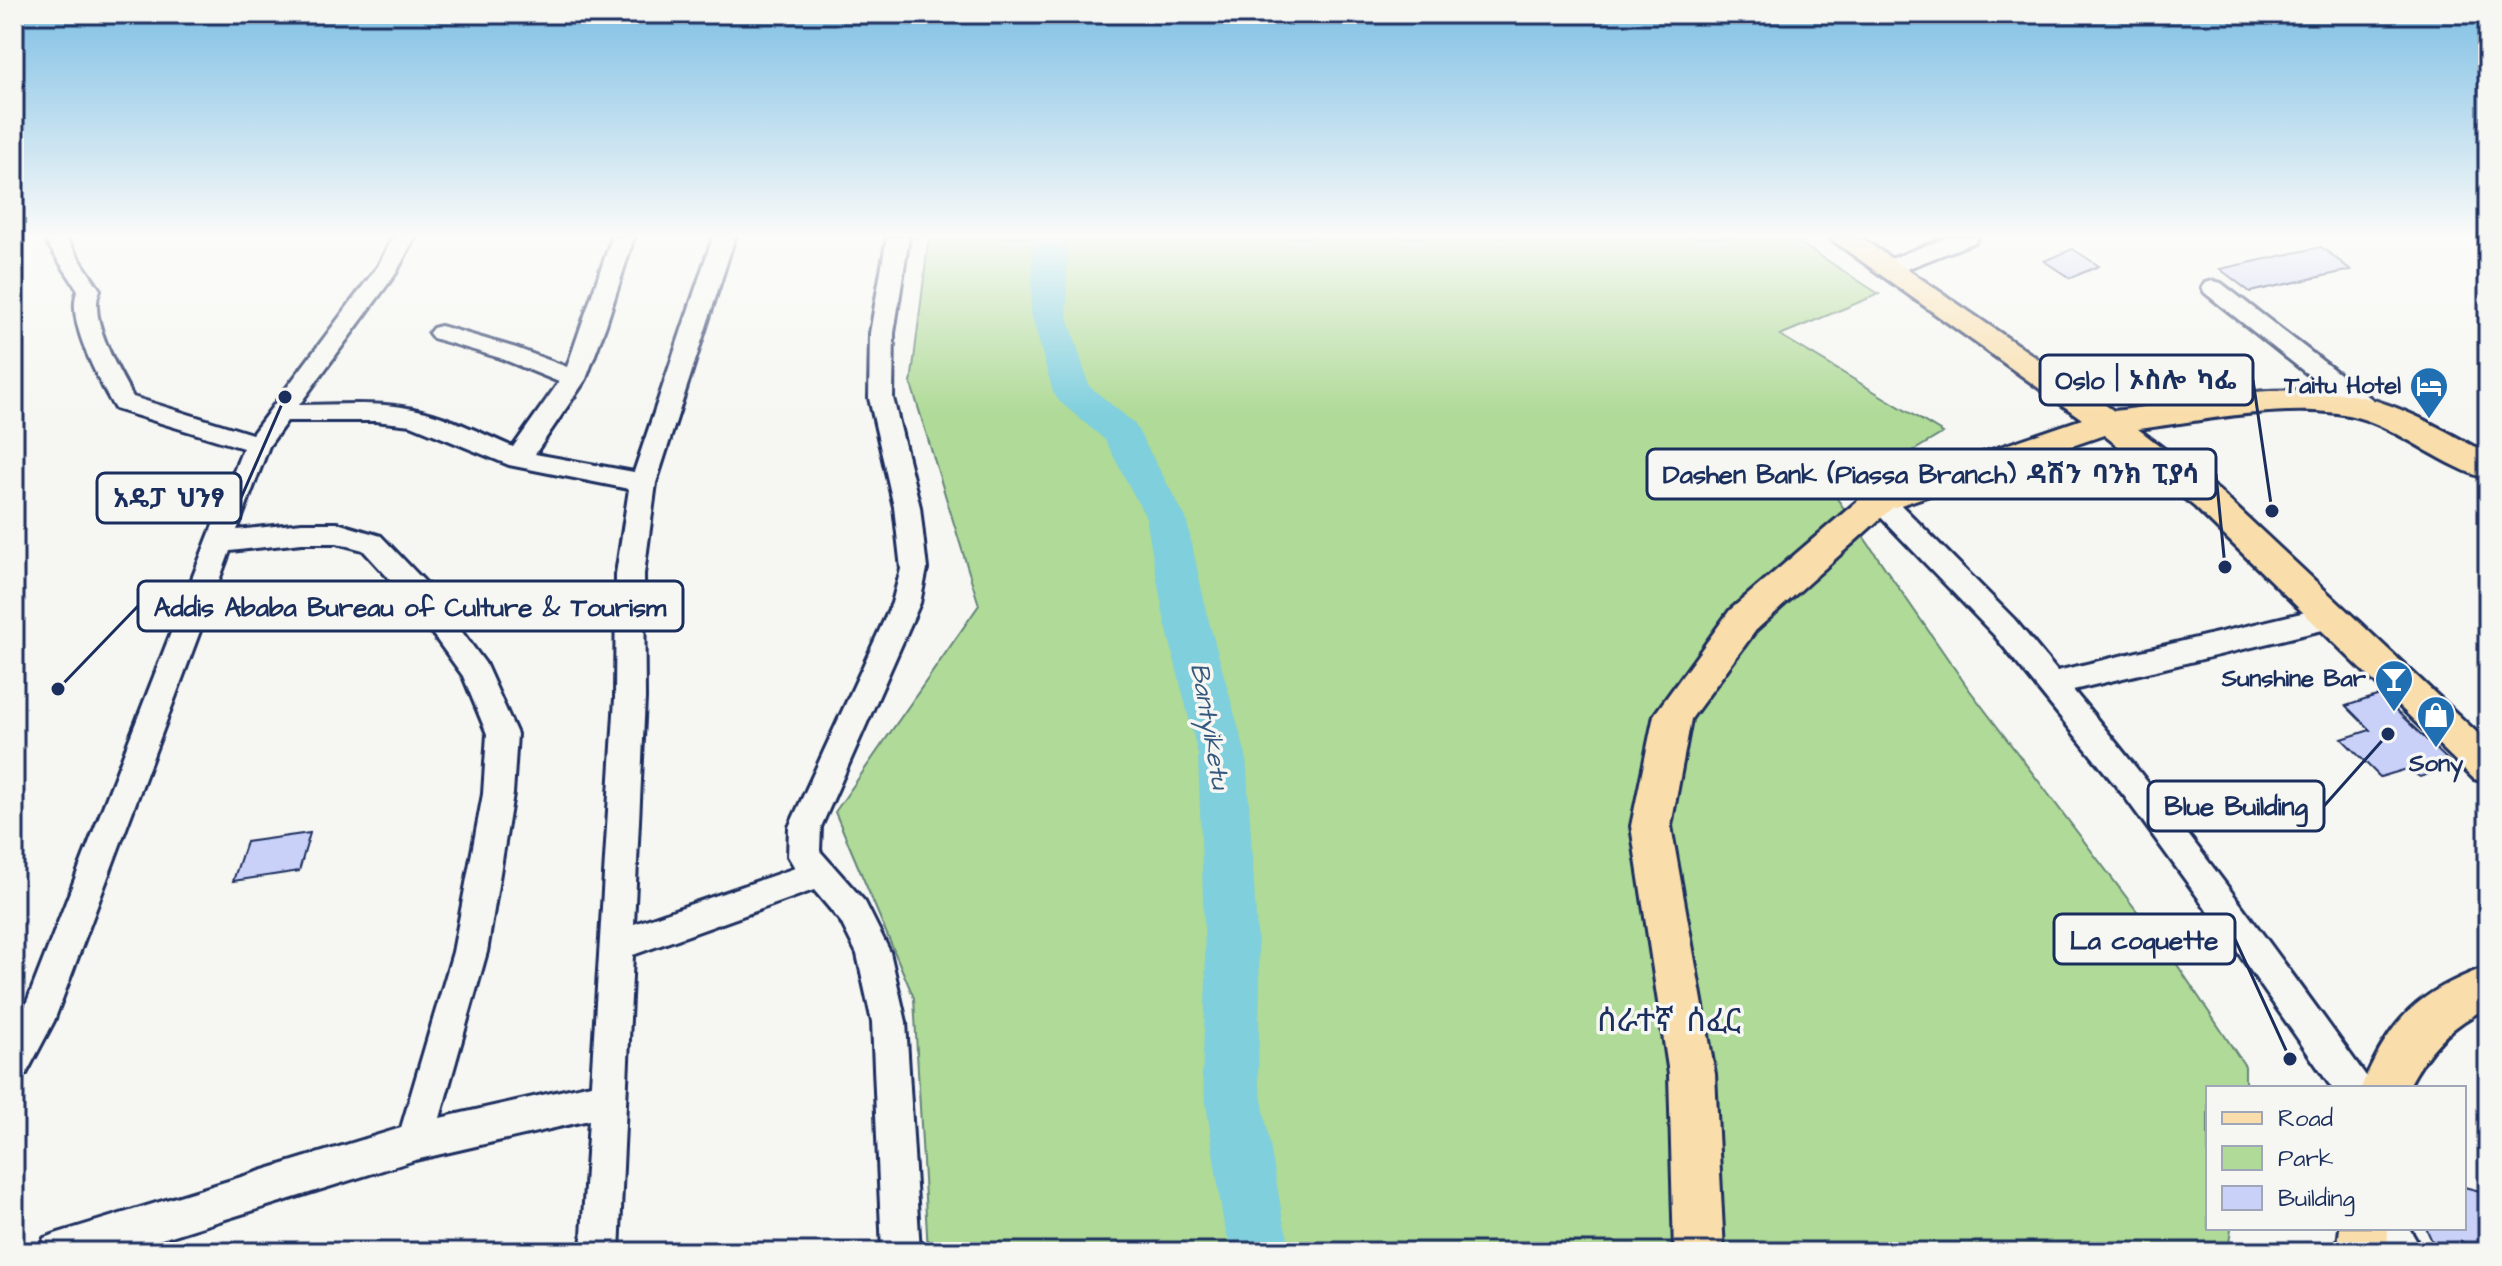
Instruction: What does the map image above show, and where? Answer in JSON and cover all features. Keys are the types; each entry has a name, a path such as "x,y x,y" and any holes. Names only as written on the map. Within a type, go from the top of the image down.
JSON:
{"main road":[{"path":"1928,296 2108,422 2207,499 2488,767"},
{"path":"1699,1252 1692,1074 1651,826 1673,715 1743,620 1880,500 2108,422 2269,402 2309,402 2368,409 2401,422 2488,468"},
{"path":"2385,1086 2406,1045 2448,1004 2488,986"},
{"path":"2362,1252 2364,1230"}],"street":[{"path":"86,296 84,302 89,320 114,388 124,403 257,444"},
{"path":"14,1062 37,1021 257,444 366,296"},
{"path":"518,459 574,379 605,296"},
{"path":"600,1252 630,698 630,574 643,483 705,296"},
{"path":"888,296 882,333 881,398 907,507 914,569 906,603 805,827 804,856 853,912 873,952 889,1022 901,1252"},
{"path":"2223,296 2368,409"},
{"path":"441,333 508,353 574,379"},
{"path":"279,413 375,413 412,417 518,459 643,483"},
{"path":"1880,500 2004,627 2136,788 2249,940 2352,1086"},
{"path":"219,542 337,533 372,543 415,589 475,671 502,734 498,794 470,952 415,1142"},
{"path":"2049,684 2331,617"},
{"path":"616,946 820,874"},
{"path":"58,1252 415,1142 608,1098"},
{"path":"2386,1230 2404,1252"}],"green space":[{"path":"922,296 1874,296 1780,335 1943,433 1836,497 1968,688 2174,960 2245,1066 2245,1086 2206,1086 2206,1230 2231,1230 2228,1252 928,1252 914,998 835,812 979,605 911,384"}],"building":[{"path":"2380,695 2454,766 2420,777 2407,769 2380,777 2342,739 2370,730 2346,706"},
{"path":"310,833 299,871 233,881 246,842"},
{"path":"2466,1188 2488,1193 2488,1252 2437,1252 2427,1230 2466,1230"}],"waterway":[{"name":"Bantyiketu","path":"1049,296 1049,313 1072,392 1120,432 1166,518 1186,618 1222,755 1233,982 1230,1076 1253,1220 1262,1252"}],"place":[{"name":"አዴፓ ህንፃ","path":"285,397"},
{"name":"Taitu Hotel","path":"2429,420"},
{"name":"Oslo | ኦስሎ ካፌ","path":"2272,511"},
{"name":"Dashen Bank (Piassa Branch) ዳሽን ባንክ ፒያሳ","path":"2225,567"},
{"name":"Addis Ababa Bureau of Culture & Tourism","path":"58,689"},
{"name":"Sunshine Bar","path":"2394,713"},
{"name":"Blue Building","path":"2388,734"},
{"name":"Sony","path":"2436,749"},
{"name":"La coquette","path":"2290,1059"}],"district":[{"name":"ሰራተኛ ሰፈር","path":"1669,1021"}]}
